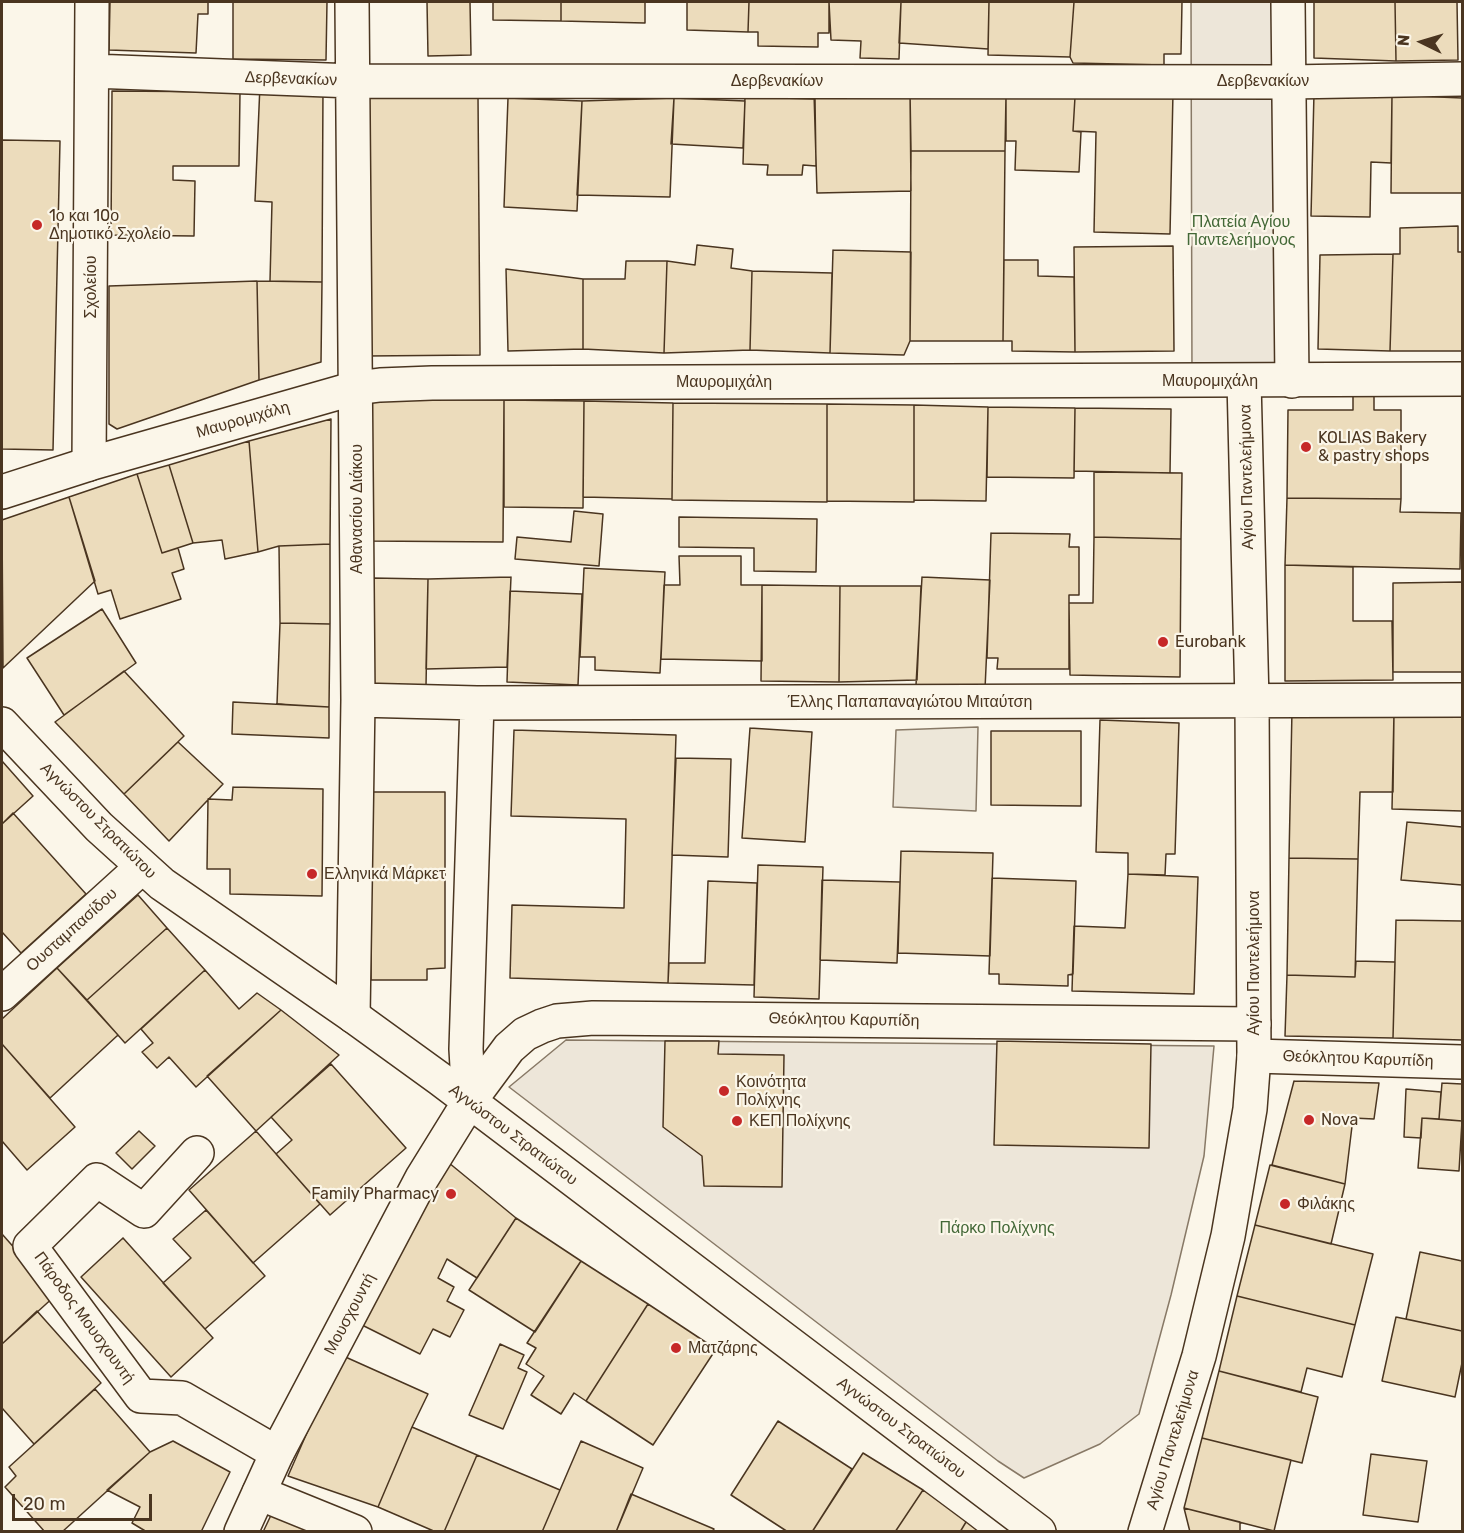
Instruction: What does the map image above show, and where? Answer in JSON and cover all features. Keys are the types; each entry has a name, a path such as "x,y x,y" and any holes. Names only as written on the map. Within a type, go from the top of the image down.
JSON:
{"street":[{"name":"Σχολείου","path":"89,464 92,2"},
{"name":"Αθανασίου Διάκου","path":"352,2 358,700 353,1016"},
{"path":"1288,2 1292,381"},
{"name":"Δερβενακίων","path":"92,71 353,81 1289,82 1462,79"},
{"name":"Μαυρομιχάλη","path":"2,492 89,464 356,388 388,384 1462,379"},
{"name":"Αγίου Παντελεήμονα","path":"1145,1532 1198,1356 1228,1236 1250,1109 1254,1056 1252,701 1244,381"},
{"name":"Έλλης Παπαπαναγιώτου Μιταύτση","path":"358,700 477,703 1462,699"},
{"path":"469,1102 466,1049 477,703"},
{"name":"Αγνώστου Στρατιώτου","path":"2,724 99,827 142,867 183,899 353,1016 1039,1532"},
{"name":"Ουσταμπασίδου","path":"2,994 142,867"},
{"name":"Θεόκλητου Καρυπίδη","path":"469,1102 509,1048 525,1034 542,1026 576,1019 1254,1024"},
{"name":"Θεόκλητου Καρυπίδη","path":"1254,1056 1462,1062"},
{"name":"Μουσχουντή","path":"241,1532 278,1453 422,1178 469,1102"},
{"name":"Πάροδος Μουσχουντή","path":"198,1153 144,1211 97,1180 30,1246 141,1396 182,1398 278,1453"},
{"path":"259,1493 355,1532"}],"green space":[{"name":"Πλατεία Αγίου Παντελεήμονος","path":"1191,2 1288,2 1292,381 1192,381"},
{"name":"Πάρκο Πολίχνης","path":"566,1040 1214,1046 1204,1156 1171,1295 1139,1414 1100,1444 1024,1478 998,1461 509,1087"}],"shaded area":[{"path":"978,727 976,811 893,807 896,730"}],"building":[{"path":"110,2 208,2 208,14 198,14 196,53 109,50"},
{"path":"233,2 327,2 326,60 233,59"},
{"path":"427,2 470,2 471,55 428,56"},
{"path":"493,2 561,2 561,21 493,20"},
{"path":"561,2 645,2 645,23 561,21"},
{"path":"687,2 749,2 748,32 687,30"},
{"path":"749,2 829,2 829,33 818,33 818,47 758,46 758,32 748,32"},
{"path":"829,2 901,2 899,59 860,58 861,41 831,40"},
{"path":"901,2 989,2 988,49 899,43"},
{"path":"989,2 1074,2 1070,57 988,55"},
{"path":"1074,2 1182,2 1181,54 1164,54 1164,65 1073,63 1070,57"},
{"path":"1314,2 1395,2 1396,61 1314,58"},
{"path":"1395,2 1457,2 1458,60 1396,61"},
{"path":"260,85 323,87 322,282 270,281 272,202 255,201"},
{"path":"112,91 240,92 239,166 173,166 173,180 195,181 194,236 111,235"},
{"path":"910,91 911,191 817,193 814,93"},
{"path":"910,91 1006,95 1005,151 911,151"},
{"path":"1173,92 1170,234 1094,232 1096,132 1073,131 1075,97"},
{"path":"1314,93 1392,95 1391,163 1371,162 1370,217 1311,216"},
{"path":"1006,95 1075,97 1073,131 1081,132 1079,172 1015,170 1016,141 1006,141"},
{"path":"1392,95 1462,98 1462,193 1391,193"},
{"path":"478,96 480,355 367,356 366,97"},
{"path":"745,97 815,99 816,166 803,165 802,175 767,175 768,165 743,164"},
{"path":"508,98 582,101 577,211 504,207"},
{"path":"674,98 670,197 577,195 582,101"},
{"path":"674,98 745,101 743,148 671,144"},
{"path":"2,140 60,141 53,450 2,449"},
{"path":"911,151 1005,151 1003,341 910,341"},
{"path":"1458,226 1458,252 1462,252 1462,351 1390,351 1393,254 1400,254 1400,228"},
{"path":"697,245 733,249 731,268 752,271 750,350 664,353 667,261 695,265"},
{"path":"1173,246 1174,351 1075,352 1074,247"},
{"path":"833,250 911,252 910,341 904,355 830,353"},
{"path":"1393,254 1390,351 1318,349 1320,255"},
{"path":"1004,260 1038,260 1038,276 1074,277 1075,352 1012,351 1012,341 1003,341"},
{"path":"626,261 667,261 664,353 583,349 583,279 625,279"},
{"path":"506,269 583,279 583,349 508,351"},
{"path":"752,271 832,273 830,353 750,350"},
{"path":"257,281 322,282 321,362 259,380"},
{"path":"257,281 259,380 117,429 109,424 109,286"},
{"path":"1353,392 1374,392 1374,410 1401,410 1401,499 1287,498 1288,410 1353,410"},
{"path":"368,399 504,400 503,542 367,541"},
{"path":"504,400 584,401 583,508 504,507"},
{"path":"584,401 673,403 672,499 583,497"},
{"path":"673,403 827,404 827,502 672,500"},
{"path":"827,404 914,405 914,502 827,501"},
{"path":"914,405 988,407 986,501 914,500"},
{"path":"988,407 1075,408 1074,478 987,477"},
{"path":"1075,408 1171,409 1170,473 1074,471"},
{"path":"331,419 330,544 279,546 258,552 249,441"},
{"path":"249,441 258,552 225,559 222,540 193,543 169,465"},
{"path":"169,465 193,543 162,553 137,474"},
{"path":"1094,472 1182,473 1181,539 1094,537"},
{"path":"137,474 162,553 178,548 184,569 172,573 181,599 120,619 111,590 98,594 69,497"},
{"path":"69,497 95,581 3,668 2,520"},
{"path":"1287,498 1401,499 1400,512 1461,513 1460,569 1285,565"},
{"path":"574,511 603,514 599,566 515,559 517,537 571,542"},
{"path":"679,517 817,519 816,572 754,571 754,548 679,547"},
{"path":"991,533 1070,534 1069,547 1079,547 1079,595 1069,595 1069,669 997,669 998,658 987,658"},
{"path":"1094,537 1181,539 1180,677 1070,675 1069,603 1093,603"},
{"path":"330,544 330,624 280,623 279,546"},
{"path":"679,556 741,556 741,585 762,585 762,661 661,659 664,585 680,585"},
{"path":"1285,565 1353,567 1353,621 1392,621 1393,680 1285,681"},
{"path":"584,568 665,572 660,673 595,670 595,657 580,657"},
{"path":"511,577 507,667 426,669 428,579"},
{"path":"922,577 990,580 985,689 916,685"},
{"path":"372,578 428,579 426,686 370,686"},
{"path":"1462,582 1462,672 1393,672 1393,583"},
{"path":"762,585 840,586 839,682 761,681"},
{"path":"840,586 921,586 917,680 839,682"},
{"path":"510,591 582,594 578,685 507,682"},
{"path":"102,609 136,663 64,715 27,658"},
{"path":"280,623 330,624 329,707 277,704"},
{"path":"124,671 184,736 124,794 55,722"},
{"path":"233,702 329,707 329,738 232,734"},
{"path":"1292,710 1394,712 1393,792 1360,792 1358,859 1289,858"},
{"path":"1394,712 1462,713 1462,811 1392,809"},
{"path":"1100,720 1179,723 1175,854 1166,854 1165,875 1128,874 1128,853 1096,852"},
{"path":"750,728 812,732 805,842 742,838"},
{"path":"514,730 676,735 668,983 510,978 512,905 624,908 626,819 511,816"},
{"path":"991,731 1081,731 1081,806 991,805"},
{"path":"178,742 223,784 169,841 124,794"},
{"path":"676,758 731,759 728,857 672,855"},
{"path":"2,761 33,796 2,824"},
{"path":"233,787 323,789 322,896 230,894 230,869 207,869 208,799 232,800"},
{"path":"371,792 445,792 445,968 427,969 427,980 371,980"},
{"path":"13,813 86,894 21,953 2,932 2,824"},
{"path":"1407,822 1462,827 1462,885 1401,880"},
{"path":"901,851 993,853 990,956 898,953"},
{"path":"1289,858 1358,859 1355,977 1287,975"},
{"path":"758,865 823,867 819,999 754,997"},
{"path":"1128,874 1198,877 1194,994 1072,991 1074,926 1125,928"},
{"path":"992,878 1076,881 1073,974 1068,975 1068,986 999,984 999,974 989,974"},
{"path":"822,880 900,882 897,963 820,960"},
{"path":"708,881 757,883 754,985 668,983 669,963 705,963"},
{"path":"138,895 167,928 87,1000 57,968"},
{"path":"1396,920 1462,921 1462,1040 1393,1038"},
{"path":"167,928 205,970 125,1043 87,1000"},
{"path":"1356,961 1395,962 1393,1038 1285,1036 1287,975 1355,977"},
{"path":"57,968 118,1035 50,1098 2,1044 2,1019"},
{"path":"205,970 239,1009 257,993 281,1010 196,1087 169,1057 157,1068 142,1052 153,1043 141,1029"},
{"path":"281,1010 339,1055 256,1131 207,1076"},
{"name":"Κοινότητα Πολίχνης","path":"665,1041 719,1041 718,1054 784,1055 782,1187 704,1186 702,1156 663,1127"},
{"path":"997,1041 1151,1044 1149,1148 994,1145"},
{"path":"2,1044 75,1127 27,1170 2,1141"},
{"path":"331,1064 406,1148 330,1215 276,1154 292,1140 271,1117"},
{"path":"1294,1081 1379,1083 1374,1119 1353,1118 1345,1184 1272,1165"},
{"path":"1442,1083 1462,1084 1462,1121 1439,1119"},
{"path":"1406,1089 1441,1092 1439,1119 1422,1118 1421,1138 1404,1137"},
{"path":"1422,1118 1462,1121 1459,1171 1418,1168"},
{"path":"139,1131 155,1146 132,1169 116,1153"},
{"path":"256,1131 320,1204 253,1263 189,1190"},
{"path":"443,1158 516,1218 477,1278 447,1259 438,1278 454,1287 447,1301 464,1310 450,1337 433,1329 420,1354 360,1324"},
{"path":"1270,1165 1345,1184 1331,1244 1255,1225"},
{"path":"206,1210 265,1276 205,1329 163,1283 191,1258 173,1239"},
{"path":"516,1218 581,1261 535,1332 469,1290"},
{"path":"1255,1225 1373,1254 1355,1325 1237,1296"},
{"path":"2,1234 56,1295 2,1344"},
{"path":"123,1238 213,1338 171,1377 81,1277"},
{"path":"1420,1252 1462,1261 1462,1331 1406,1319"},
{"path":"581,1261 648,1304 586,1401 574,1393 561,1414 531,1395 544,1376 526,1364 536,1348 527,1343"},
{"path":"1237,1296 1355,1325 1342,1377 1307,1368 1301,1392 1219,1371"},
{"path":"648,1304 716,1349 653,1445 586,1401"},
{"path":"37,1311 101,1383 34,1444 2,1408 2,1344"},
{"path":"1396,1317 1462,1331 1462,1363 1455,1397 1382,1381"},
{"path":"500,1344 524,1355 518,1368 527,1372 503,1429 469,1415"},
{"path":"341,1355 428,1394 378,1507 288,1476"},
{"path":"1219,1371 1318,1397 1302,1463 1202,1438"},
{"path":"95,1389 150,1452 62,1532 45,1532 5,1487 16,1476 9,1467"},
{"path":"778,1421 852,1469 812,1532 788,1532 731,1495"},
{"path":"412,1427 477,1455 444,1532 436,1532 378,1507"},
{"path":"1202,1438 1291,1460 1274,1531 1184,1508"},
{"path":"173,1441 230,1472 201,1532 147,1532 132,1523 140,1507 107,1490 150,1452"},
{"path":"581,1441 643,1468 616,1532 542,1532"},
{"path":"863,1453 923,1490 895,1532 812,1532"},
{"path":"1371,1454 1427,1461 1418,1522 1363,1515"},
{"path":"477,1455 560,1490 542,1532 444,1532"},
{"path":"923,1490 966,1522 960,1532 895,1532"},
{"path":"631,1494 714,1529 712,1532 616,1532"},
{"path":"1184,1508 1240,1522 1240,1532 1190,1532"},
{"path":"273,1511 314,1532 263,1532"},
{"path":"966,1522 979,1532 960,1532"}],"place":[{"name":"1ο και 10ο Δημοτικό Σχολείο","path":"37,225"},
{"name":"KOLIAS Bakery & pastry shops","path":"1306,447"},
{"name":"Eurobank","path":"1163,642"},
{"name":"Ελληνικά Μάρκετ","path":"312,874"},
{"name":"Κοινότητα Πολίχνης","path":"724,1091"},
{"name":"Nova","path":"1309,1120"},
{"name":"ΚΕΠ Πολίχνης","path":"737,1121"},
{"name":"Family Pharmacy","path":"451,1194"},
{"name":"Φιλάκης","path":"1285,1204"},
{"name":"Ματζάρης","path":"676,1348"}]}
